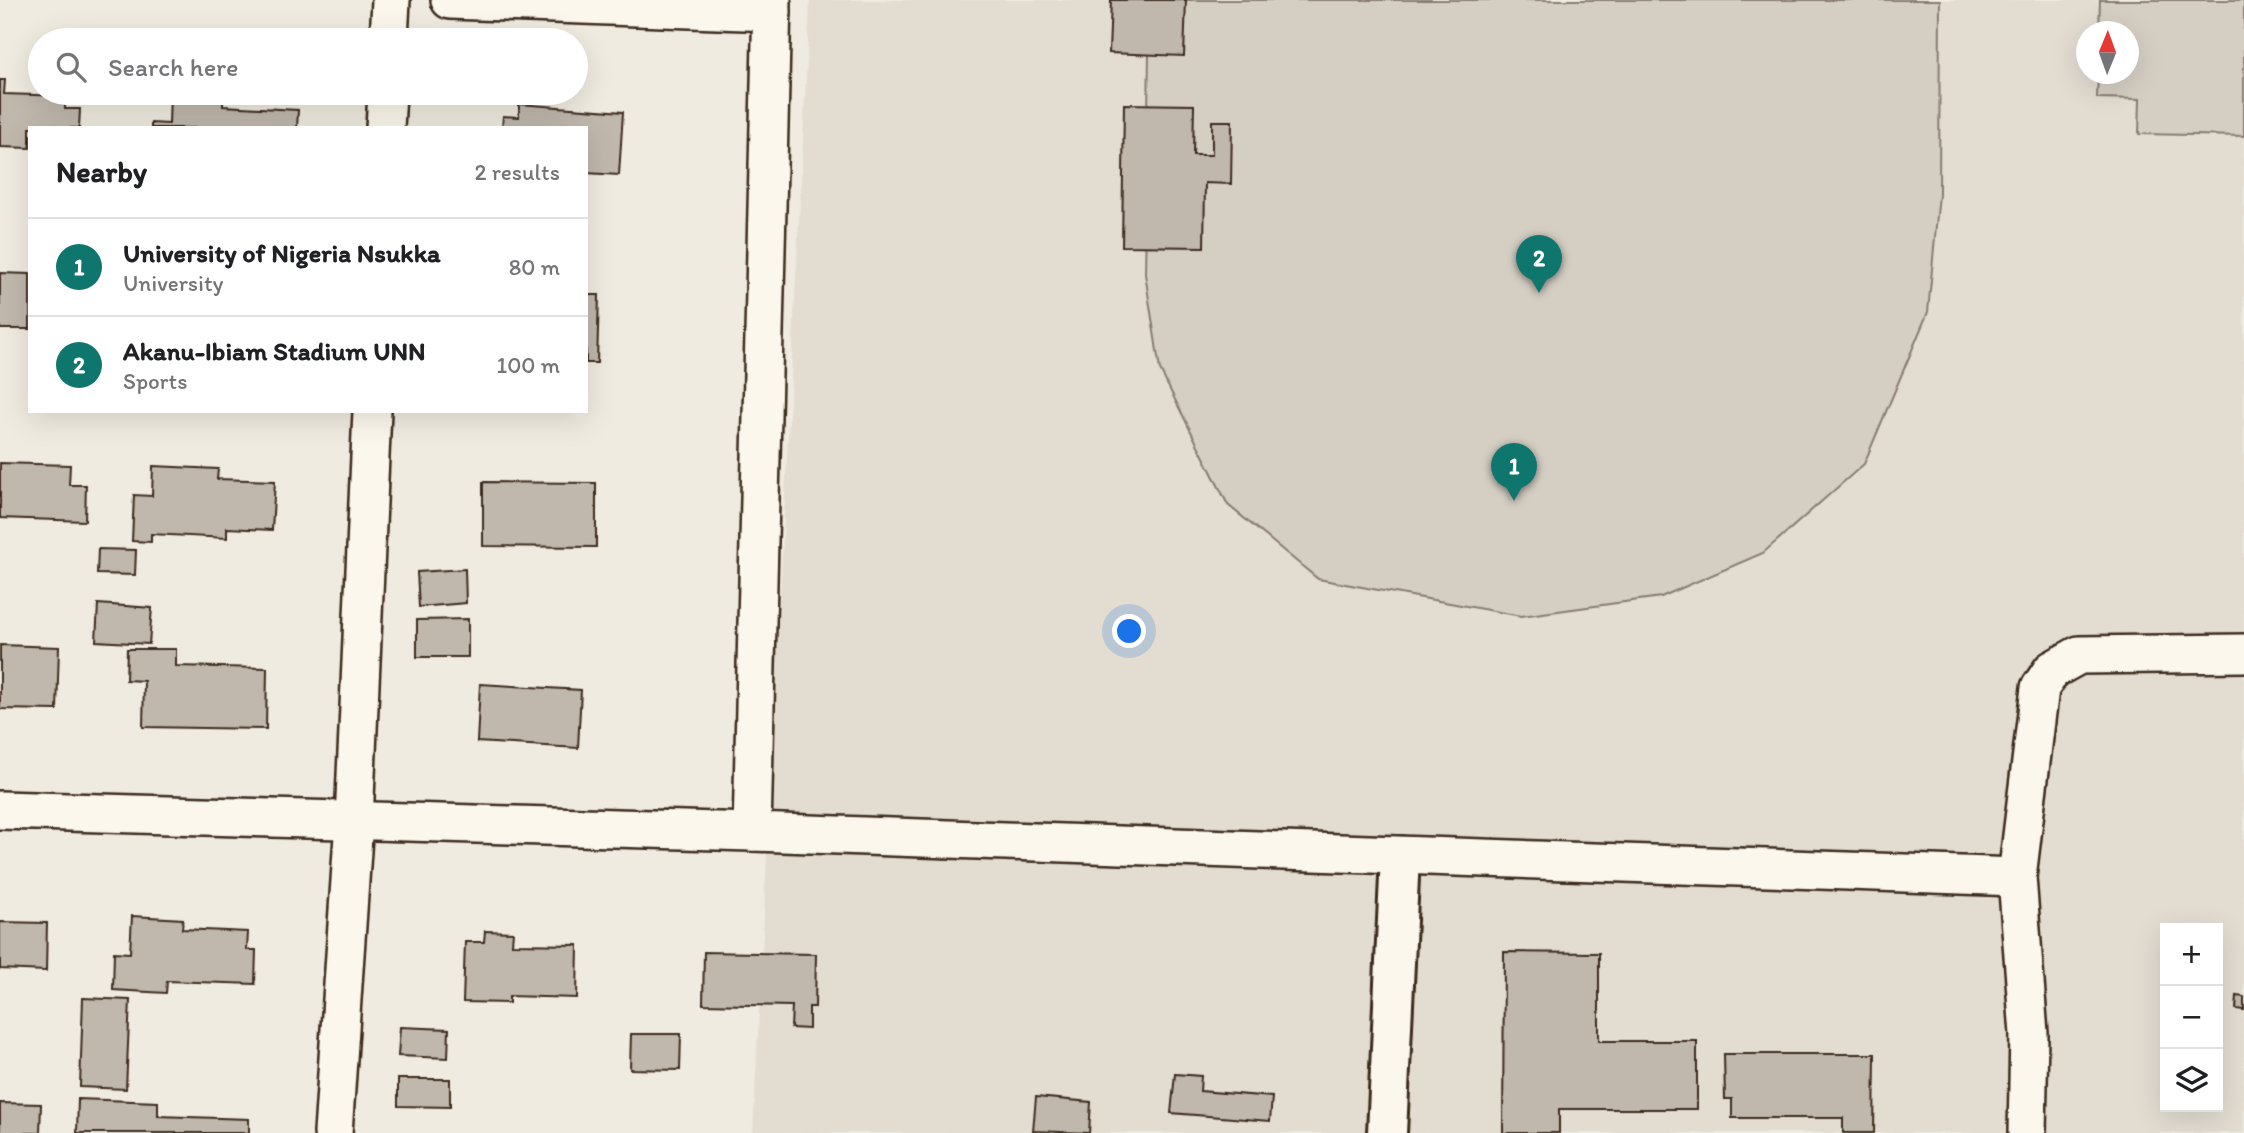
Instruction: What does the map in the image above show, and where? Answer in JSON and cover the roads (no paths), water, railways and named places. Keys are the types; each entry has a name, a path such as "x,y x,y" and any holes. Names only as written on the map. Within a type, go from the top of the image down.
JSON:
{"street":[{"path":"390,28 391,0"},
{"path":"450,0 772,6 752,832"},
{"path":"385,126 386,105"},
{"path":"333,1133 354,821 372,413"},
{"path":"2027,1133 2029,1034 2017,877 2040,688 2052,670 2079,655 2244,653"},
{"path":"0,810 752,832 2017,877"},
{"path":"1387,1133 1400,856"}],"place":[{"name":"Akanu-Ibiam Stadium UNN","path":"1539,293"},
{"name":"University of Nigeria Nsukka","path":"1514,501"}]}
